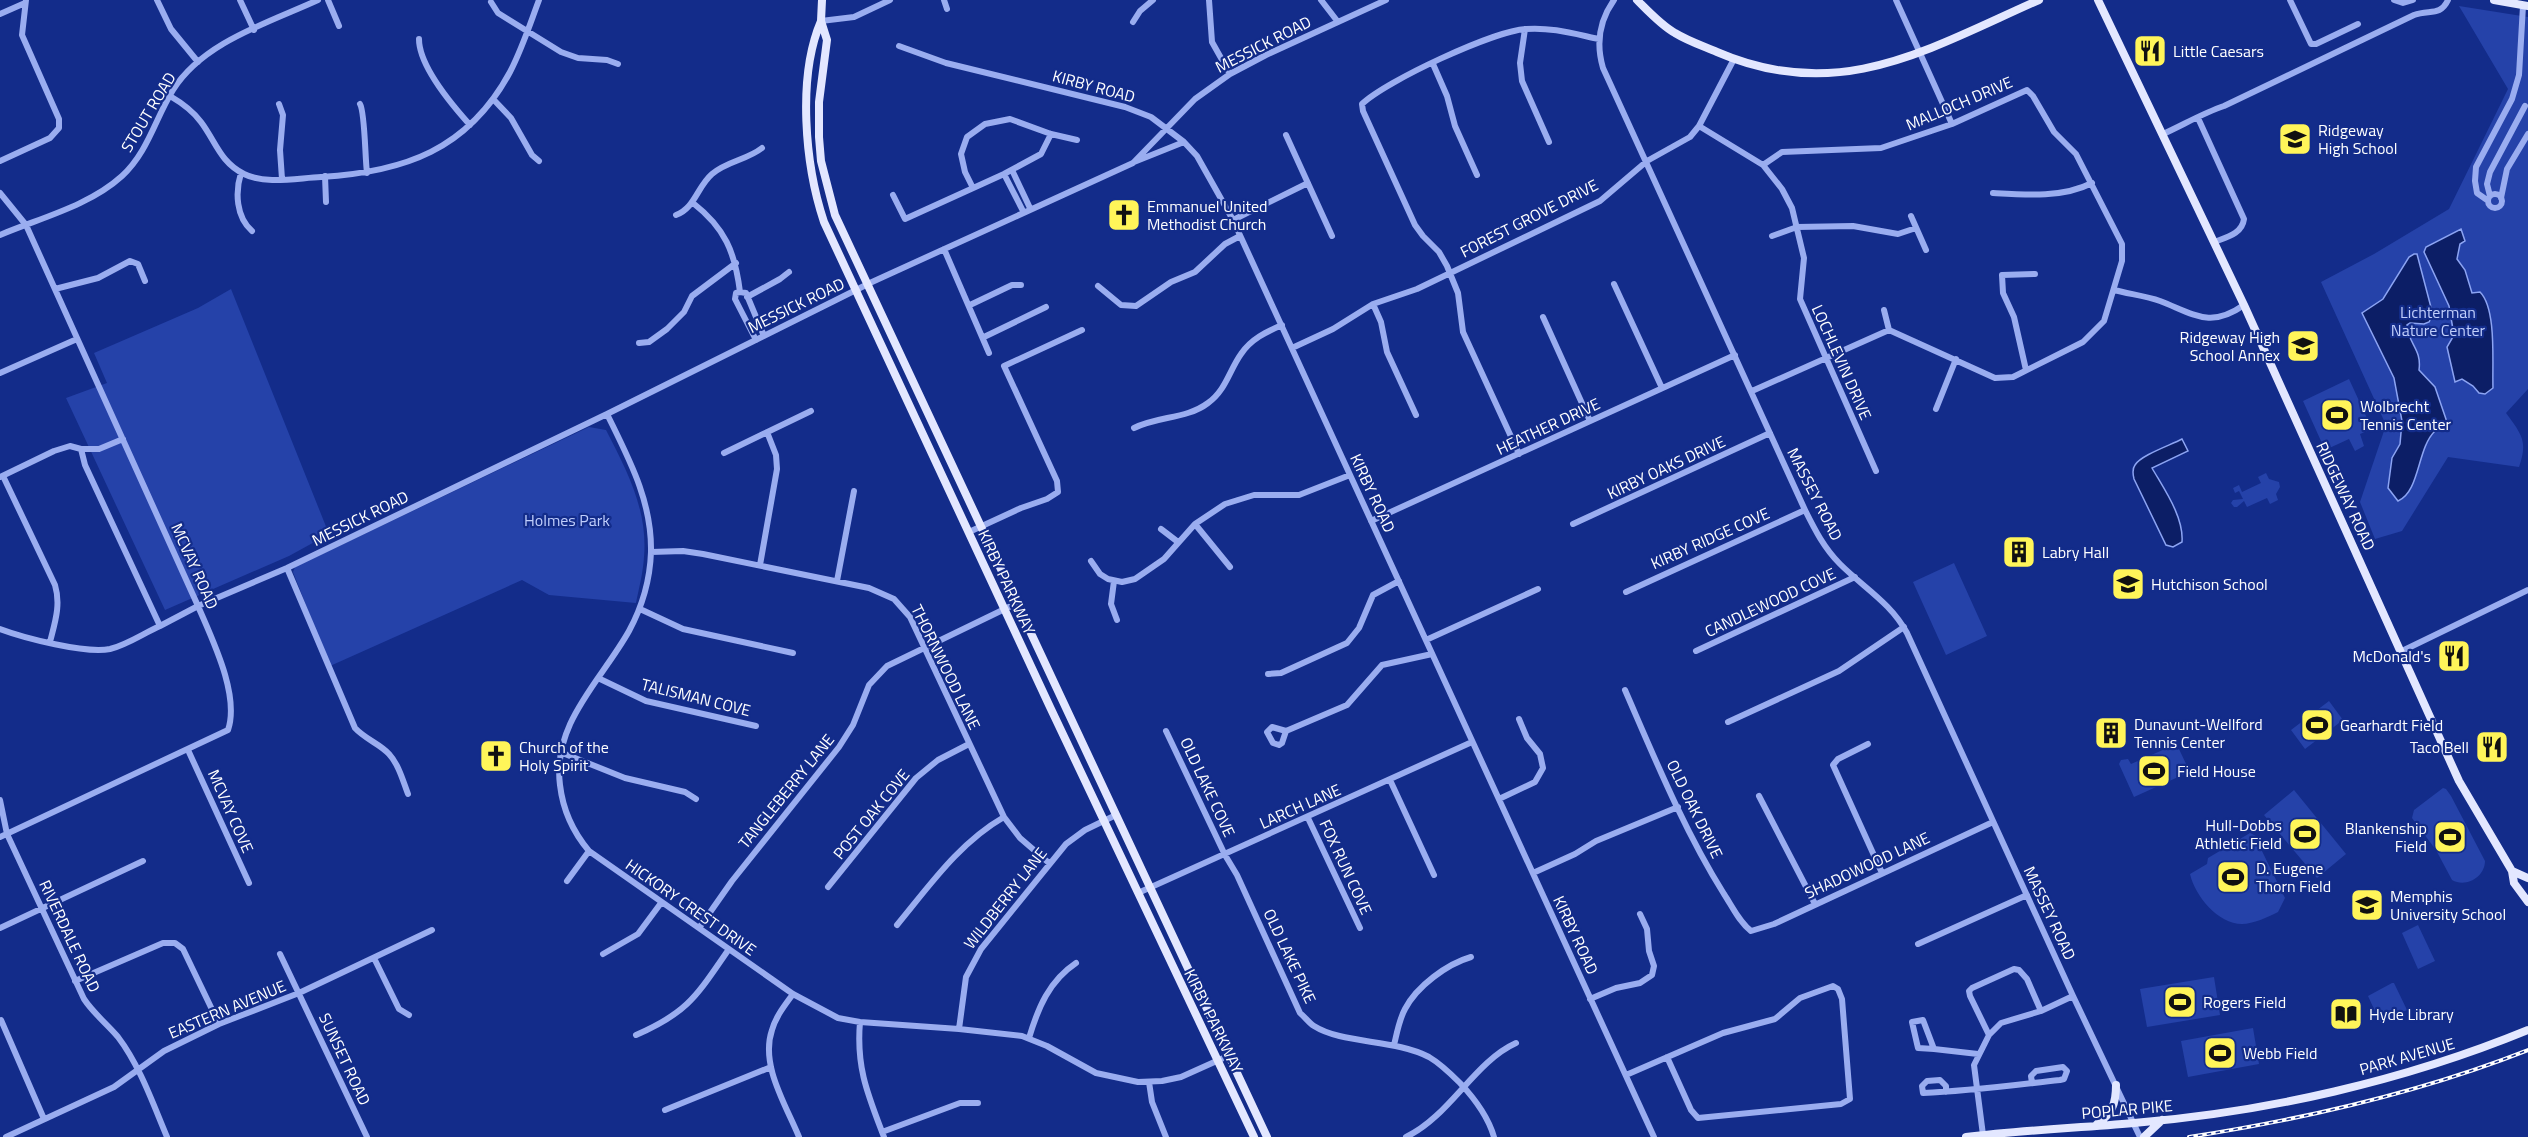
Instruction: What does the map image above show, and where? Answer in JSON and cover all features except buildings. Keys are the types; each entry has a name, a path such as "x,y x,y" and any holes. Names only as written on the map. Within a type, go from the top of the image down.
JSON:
{"main road":[{"name":"KIRBY PARKWAY","path":"822,0 821,21 813,40 808,85 807,141 810,170 824,222 1254,1137"},
{"path":"1637,0 1674,33 1734,59 1771,70 1819,74 1869,69 1920,53 2039,0"},
{"path":"2091,0 2102,10"},
{"name":"RIDGEWAY ROAD","path":"2100,0 2102,10 2244,305 2459,781 2512,871 2514,883 2528,903"},
{"path":"2494,0 2525,6"},
{"name":"KIRBY PARKWAY","path":"821,21 827,40 819,102 821,161 835,215 1015,604 1151,887 1267,1137"},
{"path":"2512,871 2528,878"},
{"name":"PARK AVENUE","path":"2290,1100 2422,1067 2528,1030"},
{"path":"2095,1126 2107,1117 2114,1106 2116,1086"},
{"name":"POPLAR PIKE","path":"1966,1137 2134,1124 2290,1100"},
{"path":"2142,1137 2162,1120"}],"street":[{"path":"157,0 171,29 198,62"},
{"path":"240,0 254,30"},
{"name":"STOUT ROAD","path":"0,236 94,195 122,176 144,149 180,80 198,62 226,42 318,0"},
{"path":"328,0 339,26"},
{"path":"170,96 200,120 221,156 241,173 262,179 367,173 394,167 418,159 444,145 470,125 493,99 515,63 540,0"},
{"path":"821,21 854,17 890,0"},
{"path":"944,0 947,9"},
{"path":"1133,22 1140,11 1153,0"},
{"path":"1209,0 1212,42 1230,74"},
{"path":"1321,0 1338,22"},
{"name":"MESSICK ROAD","path":"0,629 97,651 110,649 198,606 287,568 607,414 867,285 1023,211 1133,163 1195,99 1230,74 1386,0"},
{"name":"MASSEY ROAD","path":"1614,0 1602,22 1599,39 1603,68 1805,510 1828,550 1884,602 1904,627 2073,996 2142,1137"},
{"path":"1896,0 1952,124"},
{"path":"2290,0 2311,44 2316,44 2358,24"},
{"path":"2394,0 2405,3 2413,0"},
{"path":"2163,134 2198,118 2211,109 2224,106 2414,15 2437,12 2443,9 2448,0"},
{"path":"0,14 25,2"},
{"path":"0,161 50,138 59,128 59,119 22,35 25,2"},
{"path":"491,2 498,13 558,50 573,57 607,60 618,64"},
{"path":"2488,198 2477,193 2476,167 2512,99 2519,75 2525,6"},
{"path":"1519,454 1465,337 1458,293 1450,273 1439,252 1415,225 1362,104 1397,81 1500,34 1525,29 1552,29 1599,39"},
{"path":"1525,29 1520,63 1522,81 1549,142"},
{"path":"419,39 420,50 440,86 470,125"},
{"name":"KIRBY ROAD","path":"899,46 946,63 1134,110 1167,128 1197,156 1233,220 1282,325 1654,1137"},
{"name":"FOREST GROVE DRIVE","path":"1292,348 1333,329 1373,304 1417,289 1600,201 1647,161 1690,137 1734,59"},
{"path":"1433,64 1447,96 1455,126 1477,175"},
{"name":"MALLOCH DRIVE","path":"1763,165 1782,152 1881,148 1952,124 2027,90 2033,96 2054,132 2076,154 2092,183"},
{"path":"493,99 511,118 532,155 539,161"},
{"path":"2512,99 2527,107 2490,171 2487,184 2490,207 2496,208 2501,204 2507,169 2528,134"},
{"path":"279,104 283,115 280,150 282,178"},
{"path":"360,104 364,112 363,145 367,173"},
{"path":"2198,118 2244,219 2240,231 2214,242"},
{"path":"973,188 965,172 961,154 967,137 986,124 1002,119 1023,123 1051,134 1077,140"},
{"name":"LOCHLEVIN DRIVE","path":"1698,126 1763,165 1782,189 1792,208 1804,258 1800,299 1876,471"},
{"path":"893,195 904,219 1004,174 1041,154 1051,134"},
{"path":"1286,135 1332,236"},
{"path":"1133,163 1184,142"},
{"path":"676,215 682,213 693,203 699,189 710,175 726,164 756,154 762,148"},
{"path":"1012,170 1030,208"},
{"path":"241,173 238,186 239,209 244,224 252,231"},
{"path":"1004,174 1023,211"},
{"path":"325,176 326,202"},
{"path":"1233,220 1308,183"},
{"path":"1752,391 1889,330 1995,378 2013,377 2083,342 2104,321 2122,261 2122,244 2092,183 2080,189 2033,195 1993,193"},
{"name":"MCVAY ROAD","path":"0,193 26,225 198,606 222,666 232,719 228,730 189,750 0,837"},
{"path":"2488,198 2496,194 2501,198"},
{"path":"693,203 722,232 735,263 740,292"},
{"path":"1911,216 1926,250"},
{"path":"1772,236 1797,226 1853,226 1898,234 1916,228"},
{"path":"1098,286 1123,306 1138,305 1171,282 1194,273 1225,244 1240,236"},
{"path":"944,249 989,352"},
{"path":"55,289 98,278 130,261 138,264 145,281"},
{"path":"639,343 648,342 667,329 684,312 692,296 735,263"},
{"path":"747,297 789,272"},
{"path":"2026,370 2014,317 2002,293 2002,275 2035,274"},
{"path":"1614,284 1662,388"},
{"path":"970,305 1011,285 1021,285"},
{"path":"2114,290 2158,300 2195,316 2216,317 2231,314 2244,305"},
{"path":"756,340 736,302 735,296 740,292 746,293 764,336"},
{"path":"1373,304 1381,322 1386,352 1416,415"},
{"path":"984,337 1046,307"},
{"path":"1884,310 1889,330"},
{"path":"1543,317 1590,421"},
{"path":"1134,428 1158,419 1193,411 1208,403 1225,385 1246,348 1258,337 1282,325"},
{"path":"969,532 1021,508 1052,497 1059,490 1004,366 1082,330"},
{"path":"0,374 77,339"},
{"name":"HEATHER DRIVE","path":"1371,521 1735,355"},
{"path":"1936,409 1956,359"},
{"path":"724,453 811,411"},
{"name":"HICKORY CREST DRIVE","path":"607,414 641,488 649,522 651,552 646,588 640,609 621,645 573,717 560,752 559,778 563,804 572,826 589,851 794,994 828,1014 860,1022 959,1029 1029,1038 1096,1073 1119,1079 1149,1082 1181,1077 1230,1055"},
{"path":"760,565 777,469 776,455 767,432"},
{"name":"KIRBY OAKS DRIVE","path":"1573,524 1770,433"},
{"path":"51,642 58,605 55,585 2,476 54,451 70,447 99,449 123,439"},
{"path":"81,449 85,465 160,626"},
{"path":"1091,561 1100,574 1114,581 1130,581 1147,573 1164,559 1196,524 1219,507 1239,498 1261,494 1299,495 1350,475"},
{"path":"837,581 854,491"},
{"name":"KIRBY RIDGE COVE","path":"1626,591 1805,510"},
{"path":"1196,524 1230,567"},
{"path":"1161,529 1178,542"},
{"name":"THORNWOOD LANE","path":"651,552 694,552 877,590 894,599 907,613 1004,817 1020,838 1049,864"},
{"path":"287,568 356,728 362,735 388,753 396,764 408,794"},
{"name":"CANDLEWOOD COVE","path":"1696,651 1855,577"},
{"path":"1114,581 1110,604 1117,620"},
{"path":"1268,674 1281,673 1347,643 1355,634 1373,594 1399,581"},
{"path":"1426,640 1538,589"},
{"path":"2402,651 2528,590"},
{"name":"TANGLEBERRY LANE","path":"699,928 741,869 840,747 874,678 894,662 1015,604"},
{"path":"640,609 683,629 793,653"},
{"path":"1728,722 1839,671 1904,627"},
{"path":"1286,731 1347,705 1382,665 1432,654"},
{"name":"TALISMAN COVE","path":"598,678 636,698 652,703 756,726"},
{"name":"OLD OAK DRIVE","path":"1625,690 1678,807 1713,876 1739,917 1752,932"},
{"path":"1499,799 1534,782 1542,768 1540,754 1527,738 1519,719"},
{"name":"OLD LAKE COVE","path":"1166,731 1225,855"},
{"name":"LARCH LANE","path":"1138,893 1472,742"},
{"name":"POST OAK COVE","path":"828,887 916,778 938,760 969,744"},
{"path":"1868,744 1838,759 1833,765 1882,873"},
{"name":"MCVAY COVE","path":"189,750 249,883"},
{"path":"560,752 624,778 685,792 696,799"},
{"path":"1390,780 1434,875"},
{"path":"1759,796 1815,904"},
{"name":"RIVERDALE ROAD","path":"0,800 7,834 75,981 95,1016 118,1037 137,1069 168,1137"},
{"path":"1533,873 1596,842 1678,807"},
{"name":"WILDBERRY LANE","path":"959,1029 963,990 971,965 1049,864 1073,839 1116,815"},
{"path":"897,925 964,845 987,826 1004,817"},
{"name":"FOX RUN COVE","path":"1308,818 1360,928"},
{"name":"SHADOWOOD LANE","path":"1752,932 1993,822"},
{"path":"567,881 589,851"},
{"name":"OLD LAKE PIKE","path":"1225,855 1237,875 1300,1013 1315,1026 1332,1034 1394,1045 1435,1060 1464,1088 1485,1114 1494,1137"},
{"path":"0,927 143,861"},
{"path":"1918,944 2026,895"},
{"path":"603,954 638,934 661,903"},
{"path":"1590,999 1616,988 1640,983 1652,975 1654,966 1649,951 1647,929 1640,914"},
{"name":"EASTERN AVENUE","path":"6,1137 114,1087 164,1051 219,1024 298,993 432,930"},
{"path":"75,981 163,943 175,943 183,949 219,1024"},
{"path":"636,1035 668,1020 689,1004 729,949"},
{"name":"SUNSET ROAD","path":"280,954 367,1137"},
{"path":"1394,1045 1403,1013 1415,995 1448,968 1471,957"},
{"path":"374,958 399,1009 409,1015"},
{"path":"1029,1038 1036,1015 1050,988 1061,974 1076,963"},
{"path":"1989,1035 1970,996 1969,991 1972,988 2014,969 2019,970 2027,979 2041,1011"},
{"path":"1626,1075 1723,1034 1775,1019 1800,998 1825,987 1836,987 1842,999 1849,1101 1826,1106 1697,1118 1667,1058"},
{"path":"794,994 771,1031 769,1049 771,1067 799,1137"},
{"path":"1983,1135 1974,1065 1989,1035 2001,1023 2041,1011 2073,996"},
{"path":"1,1020 44,1119"},
{"path":"1934,1049 1923,1020 1912,1022 1918,1048 1978,1054"},
{"path":"860,1022 858,1050 861,1076 883,1134 960,1103 978,1103"},
{"path":"1406,1137 1429,1122 1502,1051 1516,1043"},
{"path":"665,1110 771,1067"},
{"path":"1946,1092 1978,1089 2032,1083 2064,1079 2067,1071 2063,1067 2036,1071 2031,1076 2032,1083"},
{"path":"1149,1082 1152,1102 1166,1137"}],"green space":[{"name":"Lichterman Nature Center","path":"2459,6 2528,17 2528,389 2506,413 2522,438 2522,458 2519,467 2448,457 2402,531 2375,539 2360,502 2386,425 2321,282 2374,254 2449,209 2508,89"},
{"path":"231,289 329,534 289,556 165,610 66,398 107,383 94,353 198,308"},
{"name":"Wolbrecht Tennis Center","path":"2349,379 2372,429 2360,434 2364,446 2355,451 2349,439 2325,450 2303,401"},
{"name":"Holmes Park","path":"589,427 606,430 628,476 639,507 643,523 644,557 636,603 549,595 522,580 330,666 293,572 295,567"},
{"path":"2266,473 2269,479 2279,482 2280,487 2276,494 2278,500 2270,504 2267,498 2247,507 2244,501 2234,507 2231,503 2233,500 2243,499 2239,491 2235,493 2233,488 2239,485 2242,492 2261,483 2258,477"},
{"path":"1954,563 1987,636 1946,655 1913,582"},
{"name":"Gearhardt Field","path":"2329,701 2343,720 2305,749 2291,730"},
{"name":"Field House","path":"2174,745 2177,750 2179,749 2187,766 2184,768 2187,773 2134,797 2119,764 2121,760 2128,759 2131,764"},
{"name":"Blankenship Field","path":"2443,788 2451,796 2485,861 2482,872 2469,882 2452,880 2436,850 2412,818 2414,810"},
{"name":"Hull-Dobbs Athletic Field","path":"2294,790 2346,854 2317,878 2264,815"},
{"name":"D. Eugene Thorn Field","path":"2250,833 2256,836 2262,845 2260,847 2285,898 2278,912 2256,922 2233,923 2216,914 2209,907 2197,891 2190,874 2207,864 2208,858"},
{"path":"2418,925 2435,961 2418,969 2402,933"},
{"name":"Rogers Field","path":"2214,977 2220,1015 2147,1027 2140,989"},
{"path":"2392,983 2407,1010 2380,1022 2368,996"},
{"name":"Webb Field","path":"2253,1028 2259,1064 2188,1077 2181,1041"}],"shaded area":[{"path":"2461,229 2465,241 2460,244 2457,259 2465,270 2472,293 2480,292 2485,300 2491,324 2493,388 2485,394 2479,393 2462,379 2455,382 2447,347 2454,335 2449,306 2424,252 2426,247"},
{"path":"2417,254 2433,315 2429,322 2424,324 2410,323 2407,325 2408,332 2419,357 2419,370 2435,387 2448,425 2436,430 2429,439 2411,489 2398,501 2388,488 2392,458 2400,444 2402,421 2394,378 2362,313 2383,299 2409,257"},
{"path":"2182,439 2188,451 2152,468 2177,513 2180,523 2182,542 2173,547 2166,545 2134,479 2133,470 2138,461"}],"railway":[{"path":"2189,1137 2275,1122 2361,1103 2445,1079 2528,1050"}],"place":[{"name":"Little Caesars","path":"2150,51"},
{"name":"Ridgeway High School","path":"2295,139"},
{"name":"Emmanuel United Methodist Church","path":"1124,215"},
{"name":"Ridgeway High School Annex","path":"2303,346"},
{"name":"Wolbrecht Tennis Center","path":"2337,415"},
{"name":"Labry Hall","path":"2019,552"},
{"name":"Hutchison School","path":"2128,584"},
{"name":"McDonald's","path":"2454,656"},
{"name":"Gearhardt Field","path":"2317,725"},
{"name":"Dunavunt-Wellford Tennis Center","path":"2111,733"},
{"name":"Taco Bell","path":"2492,747"},
{"name":"Church of the Holy Spirit","path":"496,756"},
{"name":"Field House","path":"2154,771"},
{"name":"Hull-Dobbs Athletic Field","path":"2305,834"},
{"name":"Blankenship Field","path":"2450,837"},
{"name":"D. Eugene Thorn Field","path":"2233,877"},
{"name":"Memphis University School","path":"2367,905"},
{"name":"Rogers Field","path":"2180,1002"},
{"name":"Hyde Library","path":"2346,1014"},
{"name":"Webb Field","path":"2220,1053"}]}
